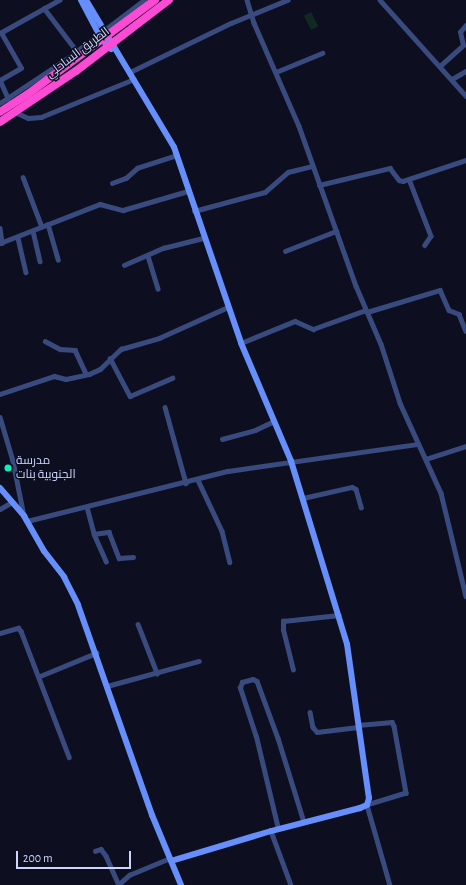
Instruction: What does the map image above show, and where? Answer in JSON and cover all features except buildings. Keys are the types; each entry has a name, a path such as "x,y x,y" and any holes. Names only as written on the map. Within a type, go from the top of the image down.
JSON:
{"highway":[{"name":"الطريق الساحلي","path":"0,112 105,38 155,0"},
{"name":"الطريق الساحلي","path":"0,122 15,112 105,38 170,0"}],"street":[{"path":"8,98 0,80 21,68 1,33 59,0"},
{"path":"81,0 105,38 119,54 177,155 203,238 241,343 291,461 339,615 350,663 369,798 367,805 390,885"},
{"path":"86,0 105,38"},
{"path":"0,103 76,50 105,38 138,2 144,0"},
{"path":"247,0 251,15 276,72 366,311 381,344 400,403 445,505 466,596"},
{"path":"130,72 251,15 287,0"},
{"path":"380,0 466,96"},
{"path":"44,8 76,50"},
{"path":"440,66 463,46 460,32 466,25"},
{"path":"276,72 322,53"},
{"path":"452,79 466,71"},
{"path":"15,112 28,118 41,117 134,79"},
{"path":"112,183 124,180 137,168 154,161 177,155"},
{"path":"319,185 387,168 393,170 401,182 466,160"},
{"path":"194,211 265,192 288,172 312,166"},
{"path":"23,177 42,227"},
{"path":"409,180 430,236 425,245"},
{"path":"0,228 1,243 18,238 48,224 100,204 123,210 188,192"},
{"path":"48,224 58,260"},
{"path":"33,231 40,261"},
{"path":"285,251 336,231"},
{"path":"18,238 26,272"},
{"path":"124,265 148,256 163,248 203,238"},
{"path":"148,256 158,289"},
{"path":"241,343 295,322 313,330 366,311 440,290 448,310 459,314 466,331"},
{"path":"0,394 54,376 66,379 86,374 100,368 121,349 158,338 228,307"},
{"path":"45,341 60,349 75,350 86,374"},
{"path":"110,358 130,396 172,378"},
{"path":"165,406 186,483"},
{"path":"0,417 13,461 26,518"},
{"path":"222,439 255,430 274,421"},
{"path":"26,518 87,507 228,472 291,461 368,453 418,444"},
{"path":"426,459 466,446"},
{"path":"198,480 222,531 230,562"},
{"path":"303,498 352,487 356,489 361,507"},
{"path":"0,488 26,518 70,589 96,653 152,815 181,885"},
{"path":"0,509 12,502"},
{"path":"87,507 94,534 106,561"},
{"path":"94,534 110,533 120,559 133,557"},
{"path":"293,670 283,630 283,621 339,615"},
{"path":"138,624 157,673"},
{"path":"0,633 20,629 40,676 69,757"},
{"path":"40,676 96,653"},
{"path":"107,686 199,661"},
{"path":"278,829 256,737 240,688 242,682 253,679 257,681 278,738 304,822"},
{"path":"95,851 101,849 106,856 118,884 129,875 171,860 271,830 404,796 406,791 394,724 358,726 317,732 313,727 310,712"},
{"path":"271,830 291,885"}],"green space":[{"path":"311,12 318,26 311,30 304,16"}],"place":[{"name":"مدرسة الجنوبية بنات","path":"8,468"}]}
